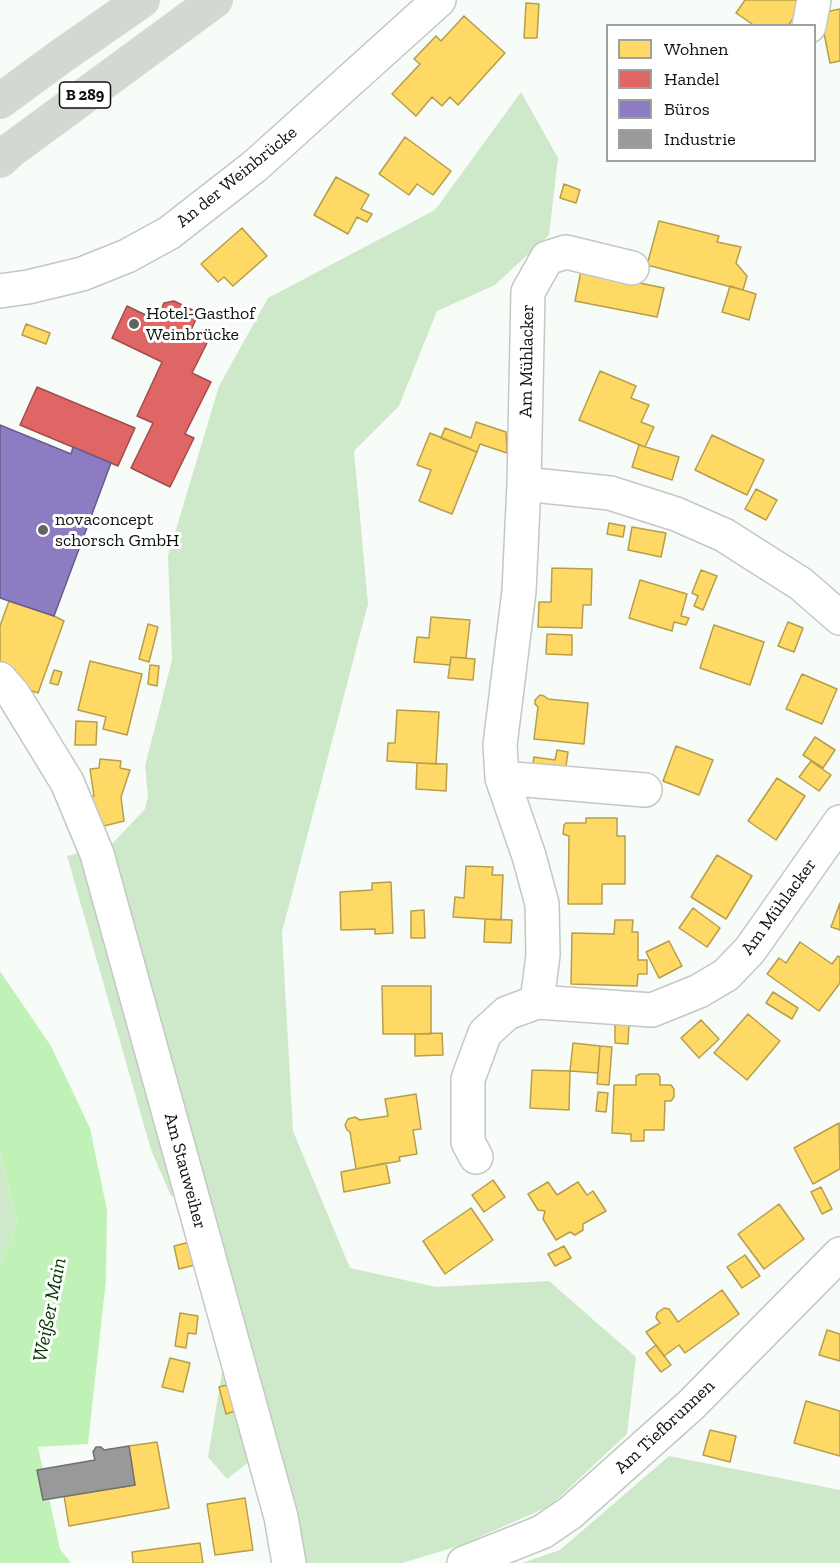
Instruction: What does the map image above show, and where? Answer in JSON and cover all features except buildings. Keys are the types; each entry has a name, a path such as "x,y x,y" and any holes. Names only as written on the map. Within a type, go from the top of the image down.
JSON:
{"highway":[{"name":"B 289","path":"0,101 142,0"},
{"name":"B 289","path":"0,160 214,0"}],"street":[{"name":"An der Weinbrücke","path":"0,291 82,274 127,256 169,233 255,166 439,0"},
{"path":"809,24 814,0"},
{"name":"Am Mühlacker","path":"537,1002 543,955 542,904 529,856 502,777 500,745 519,591 528,292 547,258 566,252 632,268"},
{"path":"524,484 610,493 676,514 724,535 801,584 840,618"},
{"name":"Am Stauweiher","path":"0,679 13,694 67,782 97,854 281,1517 289,1563"},
{"path":"502,777 645,790"},
{"name":"Am Mühlacker","path":"476,1156 468,1142 468,1079 485,1034 507,1013 537,1002 652,1010 699,990 726,975 750,951 840,822"},
{"name":"Am Tiefbrunnen","path":"464,1563 542,1532 570,1512 691,1405 840,1254"}],"shaded area":[{"path":"521,92 558,158 549,235 495,285 437,311 399,406 354,451 368,604 282,932 293,1131 350,1268 436,1287 549,1281 636,1357 627,1434 550,1506 459,1546 402,1563 297,1563 211,1200 171,1196 151,1150 67,856 110,846 145,809 148,796 145,766 172,660 168,556 219,386 268,298 435,210"},
{"path":"0,1152 17,1222 0,1265"},
{"path":"229,1366 250,1461 227,1479 208,1457 222,1372"},
{"path":"669,1456 840,1490 840,1563 522,1563 560,1550"}],"water":[{"name":"Weißer Main","path":"0,971 51,1046 90,1128 107,1210 106,1280 88,1444 38,1447 60,1549 71,1563 0,1563 0,1265 17,1222 0,1152"}],"place":[{"name":"Hotel-Gasthof Weinbrücke","path":"134,324"},
{"name":"novaconcept schorsch GmbH","path":"43,530"}]}
